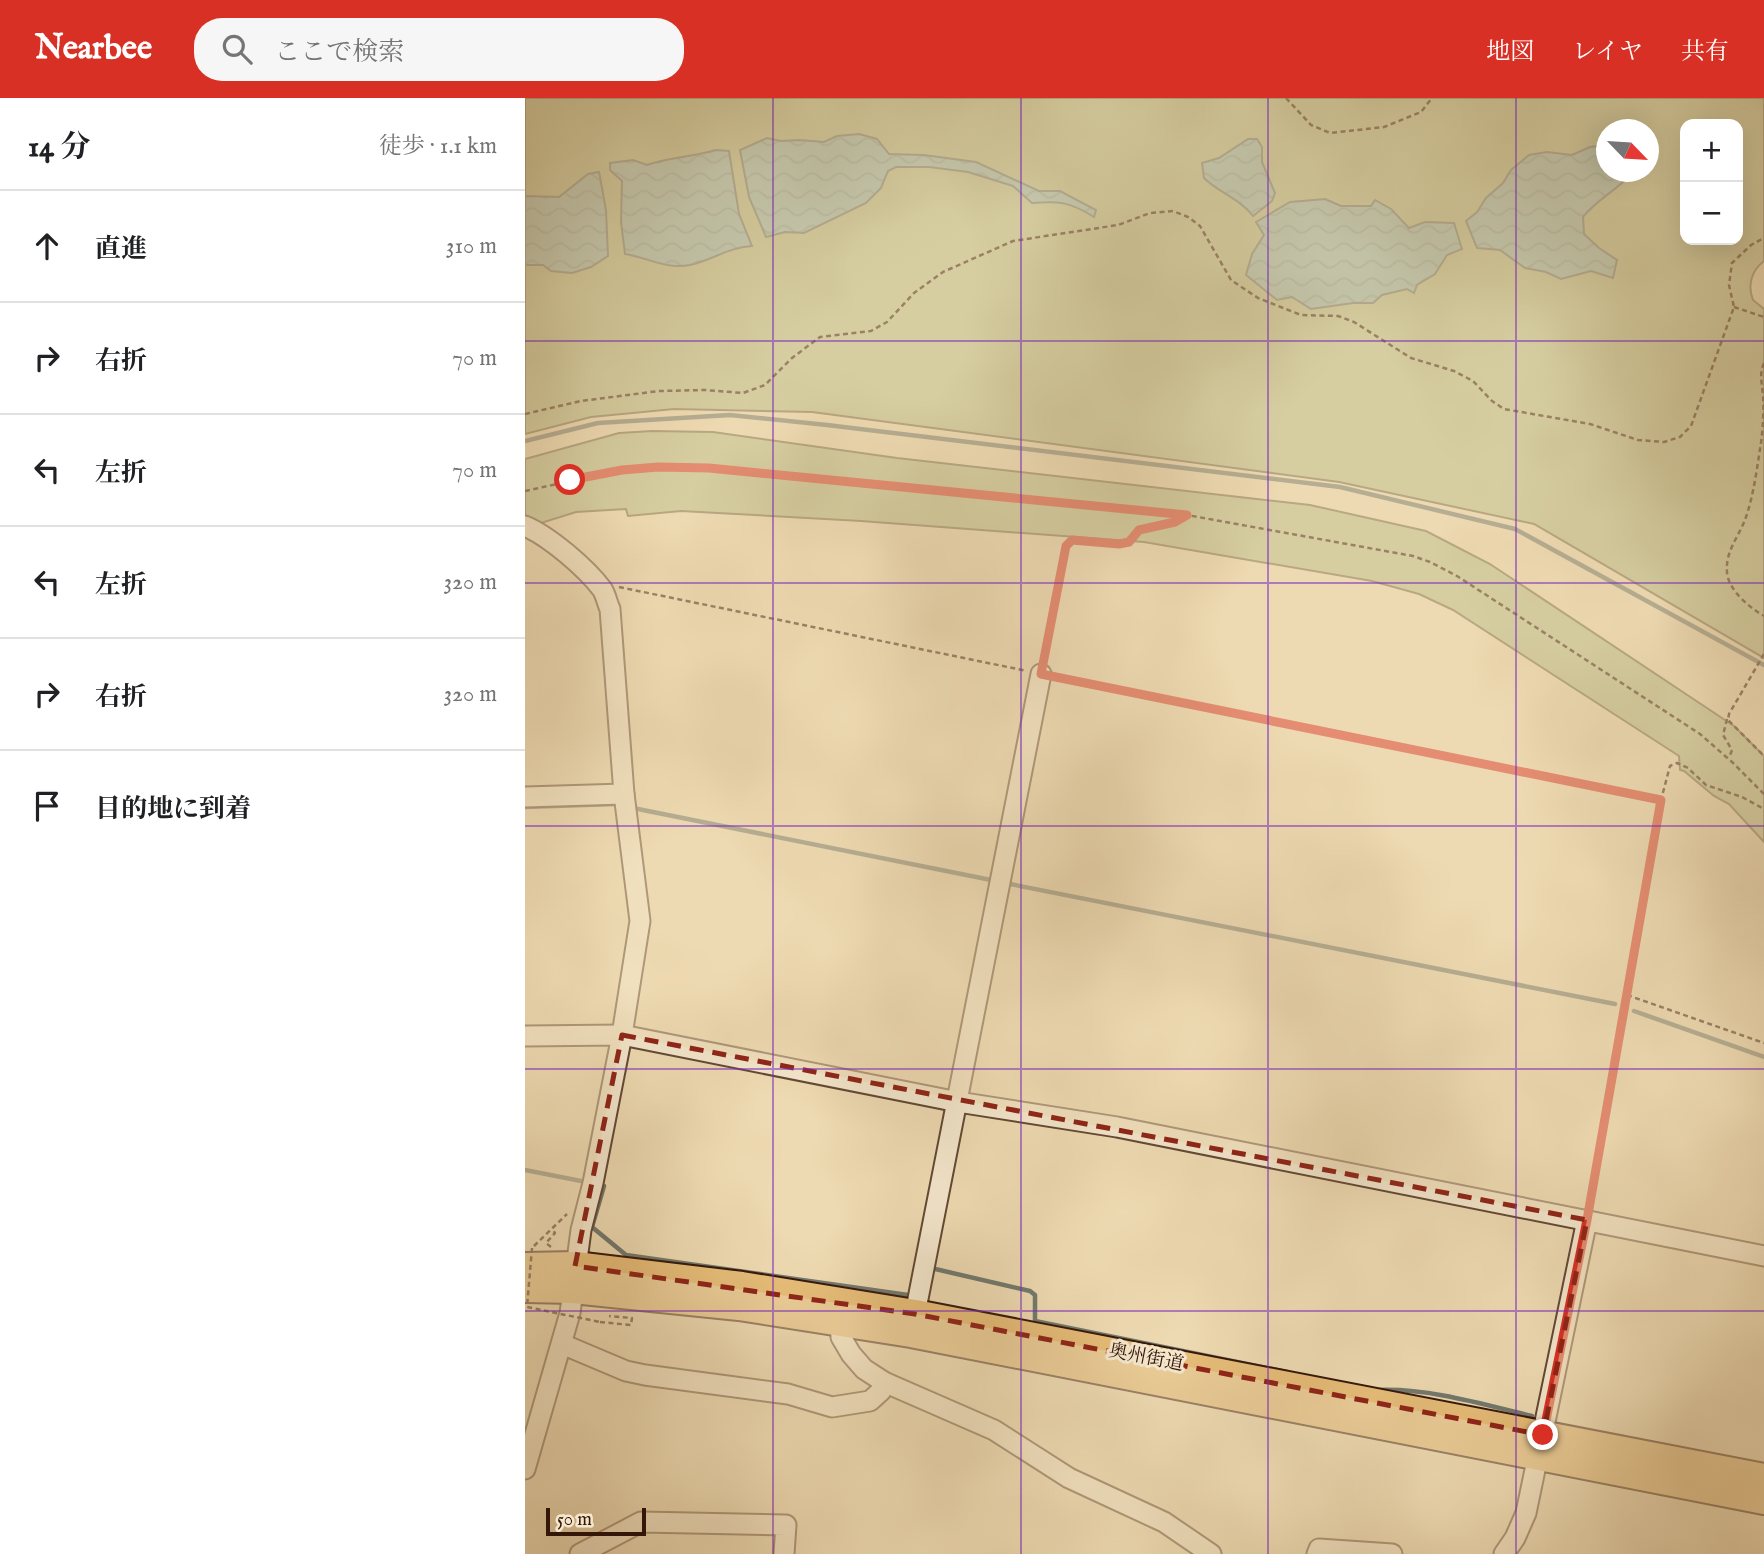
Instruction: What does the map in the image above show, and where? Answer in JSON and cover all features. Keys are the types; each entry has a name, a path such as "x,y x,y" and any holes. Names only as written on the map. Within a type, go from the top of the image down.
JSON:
{"highway":[{"name":"奥州街道","path":"528,1257 574,1277 1541,1446 1764,1478"},
{"name":"奥州街道","path":"525,1288 574,1277 742,1286 915,1314 1541,1446 1764,1500"}],"street":[{"path":"525,1469 570,1313 574,1277 622,1035 640,920 624,794 610,609 604,591 587,573 526,526"},
{"path":"915,1314 1041,674"},
{"path":"525,797 624,794"},
{"path":"525,1036 622,1035 958,1101 1117,1127 1764,1256"},
{"path":"1504,1554 1515,1538 1526,1513 1587,1220"},
{"path":"840,1322 841,1338 851,1354 864,1369 884,1382 994,1430 1069,1478 1164,1522 1211,1554"},
{"path":"562,1344 626,1371 788,1394 832,1407 870,1401 881,1391 884,1382"},
{"path":"580,1554 641,1521 786,1525 784,1554"},
{"path":"1317,1554 1319,1549 1392,1554"}],"path":[{"path":"1286,98 1311,125 1330,133 1384,127 1421,112 1432,98"},
{"path":"525,414 581,401 659,391 743,393 765,385 792,358 820,337 871,331 887,323 913,293 943,272 1013,241 1118,225 1150,213 1173,211 1200,226 1231,280 1258,298 1301,315 1338,316 1354,322 1412,358 1454,371 1473,381 1492,401 1504,409 1590,425 1638,440 1664,442 1680,437 1691,426 1734,307 1729,285 1732,263 1751,245 1764,238"},
{"path":"1734,307 1764,317"},
{"path":"1764,363 1760,371 1763,418 1761,440 1748,510 1728,558 1726,574 1743,600 1764,616"},
{"path":"525,491 622,470 658,467 709,468 1187,515 1413,556 1430,562 1469,584 1689,726 1729,759 1764,794"},
{"path":"1041,674 1066,546 1072,540 1119,544 1129,542 1139,530 1175,522 1187,515"},
{"path":"604,591 619,587 1661,800"},
{"path":"1729,759 1732,750 1723,734 1729,716 1764,654"},
{"path":"1729,716 1728,720 1764,756"},
{"path":"1587,1220 1661,800 1670,766 1677,763 1688,768 1706,785 1742,797 1764,809"},
{"path":"1627,995 1764,1043"},
{"path":"572,1209 528,1257 527,1307 600,1322 631,1325 632,1318 609,1316"},
{"path":"548,1241 555,1233 552,1229"}],"highlighted area":[{"path":"622,1035 1587,1220 1543,1435 915,1314 575,1266"}],"green space":[{"path":"525,98 1764,98 1764,261 1754,273 1751,289 1753,300 1764,309 1764,658 1534,524 1339,482 812,412 674,409 591,417 525,434"},
{"path":"713,432 897,458 1310,505 1426,531 1490,564 1734,726 1764,756 1764,842 1729,804 1680,770 1679,756 1453,610 1419,594 1372,581 1144,542 861,521 681,511 628,516 626,509 576,512 538,524 525,520 525,459 619,433"}],"water":[{"path":"859,134 877,139 889,154 924,155 976,162 1039,191 1060,191 1096,210 1094,217 1065,204 1032,203 1013,186 968,172 929,167 896,167 888,171 881,188 866,203 804,233 785,232 766,237 749,197 740,150 767,138 824,142 837,136"},
{"path":"1248,139 1257,139 1262,147 1262,162 1275,193 1272,201 1253,216 1204,178 1202,163 1219,158"},
{"path":"1596,146 1596,182 1623,182 1583,217 1584,234 1617,260 1613,278 1591,271 1561,279 1546,272 1525,268 1500,250 1477,248 1466,221 1503,183 1511,170 1529,155 1547,152 1572,155"},
{"path":"716,150 729,151 739,214 752,246 681,266 665,265 625,254 621,222 622,181 610,170 610,163 633,160 647,165"},
{"path":"599,172 606,210 608,256 591,267 572,273 551,271 543,265 525,265 525,196 559,197 588,174"},
{"path":"1325,199 1341,206 1371,206 1375,200 1391,209 1409,228 1425,222 1454,223 1462,249 1447,255 1435,274 1417,285 1414,293 1407,289 1382,295 1373,303 1311,309 1292,297 1277,300 1246,275 1252,254 1264,235 1256,222 1290,202"}],"waterway":[{"path":"525,441 598,423 730,415 1340,487 1515,529 1764,665"},
{"path":"525,807 616,804"},
{"path":"633,808 996,881"},
{"path":"1005,883 1615,1004"},
{"path":"1634,1011 1764,1057"},
{"path":"525,1170 581,1181"},
{"path":"604,1186 592,1227 626,1255 908,1295"},
{"path":"931,1268 1030,1291 1035,1295 1035,1321 1287,1372"},
{"path":"1378,1390 1436,1394 1532,1416"}],"route":[{"path":"570,480 622,470 658,467 709,468 1187,515 1175,522 1139,530 1129,542 1119,544 1072,540 1066,546 1041,674 1661,800 1587,1220 1543,1435"}]}
